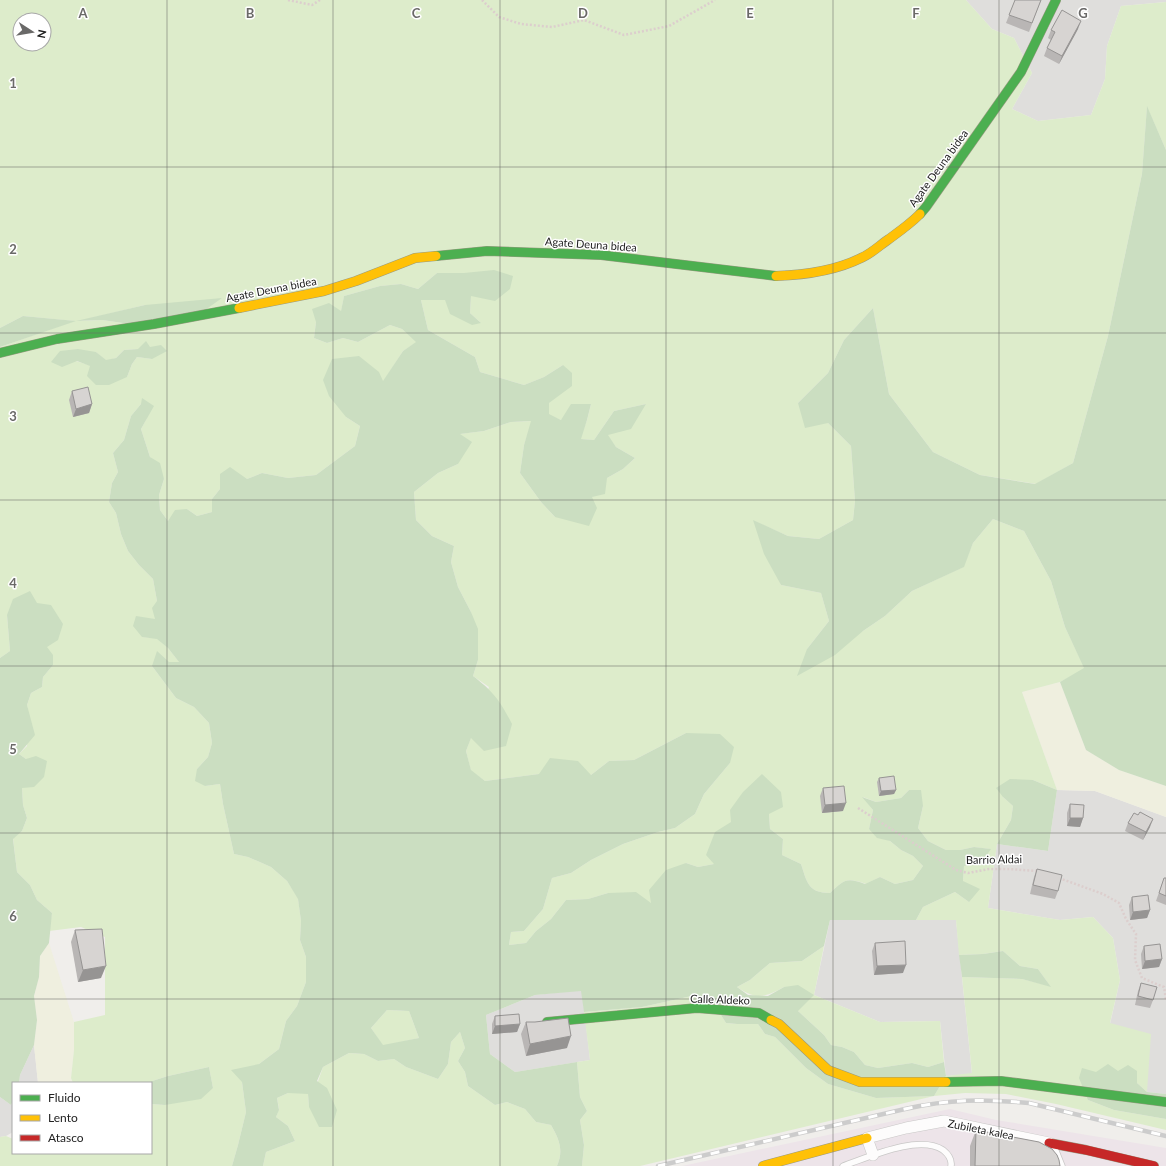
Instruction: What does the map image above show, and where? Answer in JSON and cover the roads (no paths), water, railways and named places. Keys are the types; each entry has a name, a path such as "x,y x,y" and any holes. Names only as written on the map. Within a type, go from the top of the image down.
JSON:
{"street":[{"name":"Agate Deuna bidea","path":"0,353 56,339 154,324 324,291 356,281 415,258 487,251 600,255 777,276 802,274 846,264 862,258 911,223 926,207 1021,72 1056,0"},
{"name":"Calle Aldeko","path":"536,1024 697,1008 759,1012 779,1024 828,1070 860,1082 1001,1081 1166,1102"},
{"name":"Zubileta kalea","path":"762,1166 906,1128 944,1121 1086,1150 1154,1166"},
{"path":"867,1138 873,1155"}],"lane":[{"path":"1049,1143 1056,1151 1062,1166"},
{"path":"843,1166 873,1155 922,1144 937,1146 947,1153 952,1162 951,1166"}],"railway":[{"path":"658,1166 905,1109 937,1103 967,1101 1029,1103 1166,1136"}]}
